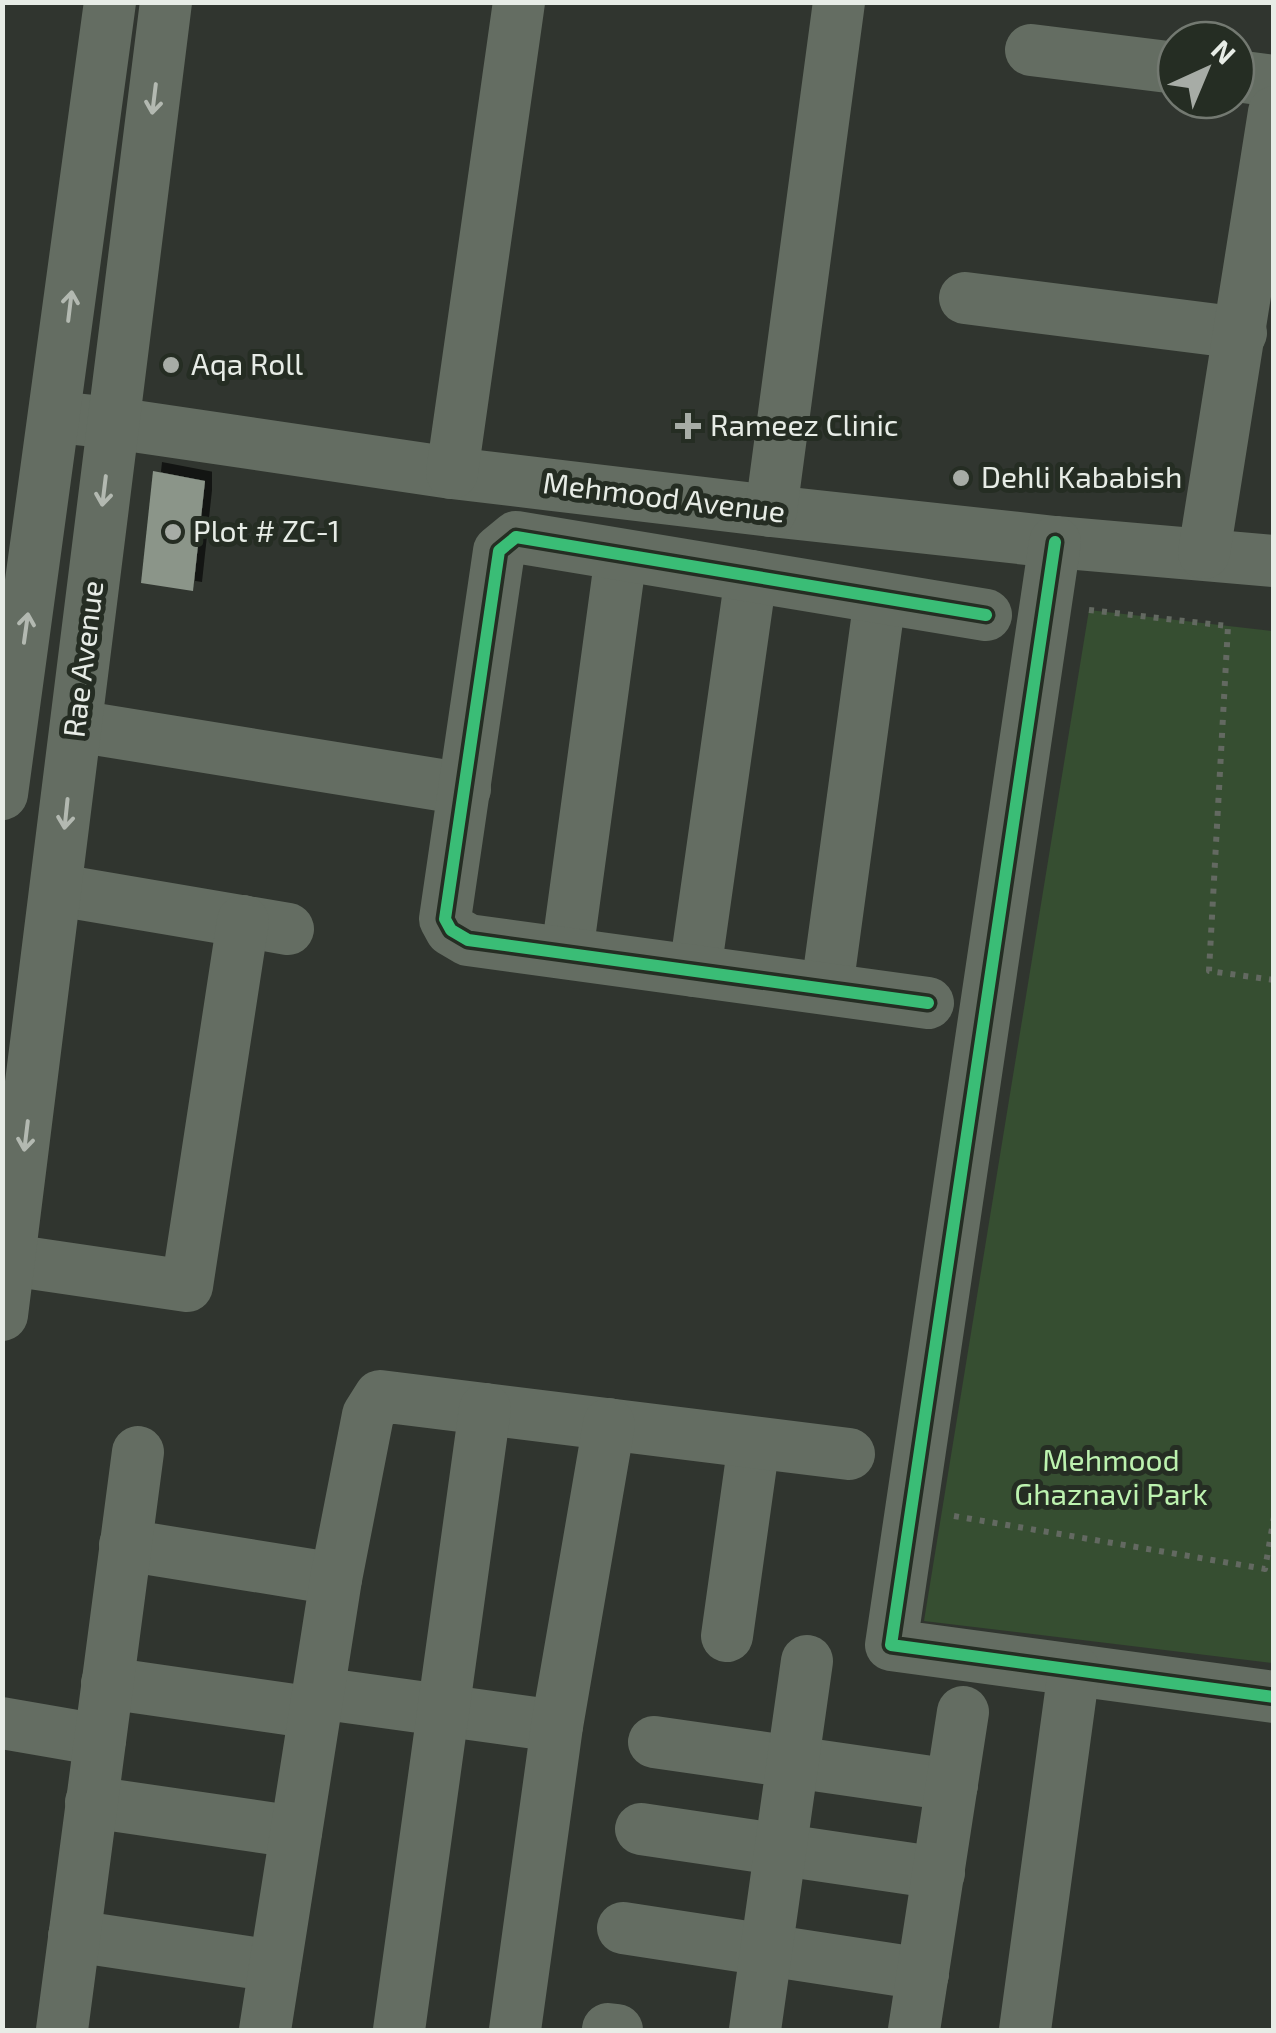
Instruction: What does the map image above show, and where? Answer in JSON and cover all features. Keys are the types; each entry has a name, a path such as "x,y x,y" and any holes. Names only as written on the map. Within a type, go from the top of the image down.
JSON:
{"street":[{"name":"Rae Avenue","path":"2,794 110,2"},
{"name":"Rae Avenue","path":"2,1315 166,2"},
{"path":"452,473 519,2"},
{"path":"771,512 839,2"},
{"path":"1031,50 1156,66"},
{"path":"1204,553 1251,403 1241,333 1263,258 1274,112"},
{"path":"965,298 1241,333"},
{"name":"Mehmood Avenue","path":"56,418 113,422 452,473 771,512 1274,561"},
{"path":"928,1003 468,940 452,930 445,919 499,552 516,537 986,615"},
{"path":"1054,542 891,1645 1274,1697"},
{"path":"567,953 622,555"},
{"path":"694,971 752,576"},
{"path":"827,988 880,598"},
{"path":"76,726 465,789"},
{"path":"10,1260 187,1286 266,925 58,890"},
{"path":"265,2030 336,1579 368,1415 380,1396 849,1454"},
{"path":"399,2030 484,1409"},
{"path":"515,2030 557,1726 609,1424"},
{"path":"727,1636 754,1442"},
{"path":"62,2030 138,1452"},
{"path":"126,1545 336,1579"},
{"path":"755,2030 807,1661"},
{"path":"1025,2030 1074,1670"},
{"path":"107,1683 316,1703 442,1710 557,1726"},
{"path":"914,2030 963,1712"},
{"path":"2,1723 100,1740"},
{"path":"654,1742 952,1785"},
{"path":"92,1802 296,1832"},
{"path":"640,1829 938,1873"},
{"path":"623,1928 922,1974"},
{"path":"74,1936 275,1966"},
{"path":"608,2029 616,2030"}],"path":[{"path":"1086,630 1089,610 1228,626 1209,971 1274,980"},
{"path":"942,1514 1265,1569 1274,1517"}],"green space":[{"name":"Mehmood Ghaznavi Park","path":"1089,610 1273,631 1273,1663 924,1621"}],"building":[{"name":"Plot # ZC-1","path":"153,471 205,481 193,591 141,583"}],"cycle path":[{"path":"928,1003 468,940 451,930 445,919 499,551 516,537 986,615"},
{"path":"1055,542 891,1645 1274,1697"}],"place":[{"name":"Aqa Roll","path":"171,365"},
{"name":"Rameez Clinic","path":"688,426"},
{"name":"Dehli Kababish","path":"961,478"},
{"name":"Plot # ZC-1","path":"173,532"}]}
